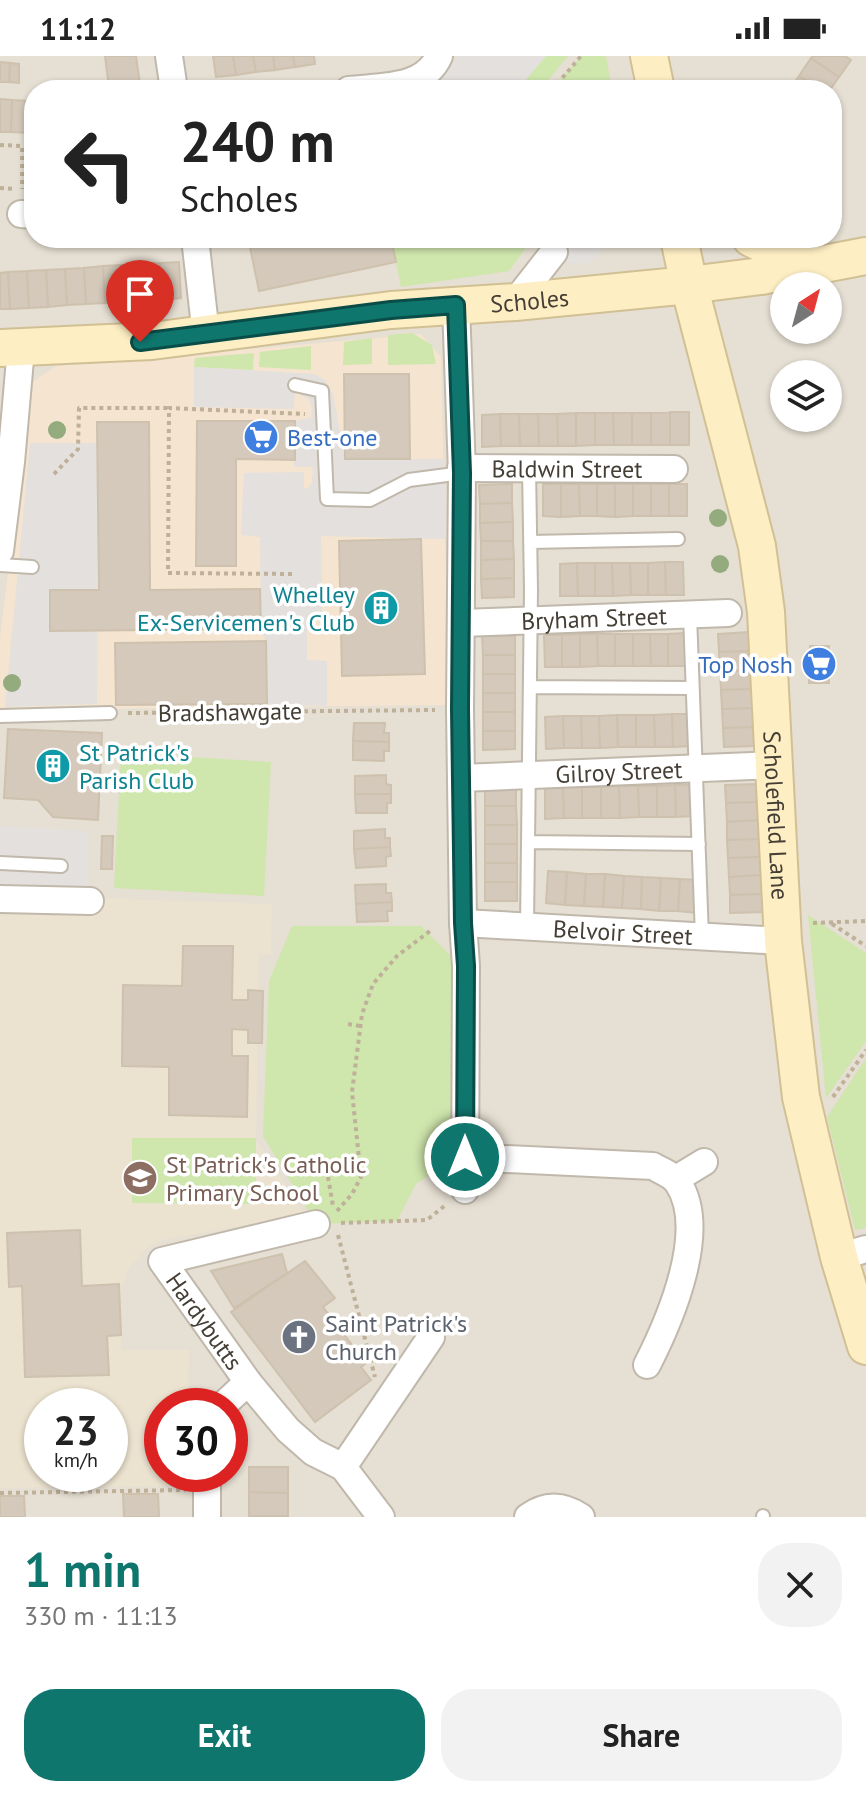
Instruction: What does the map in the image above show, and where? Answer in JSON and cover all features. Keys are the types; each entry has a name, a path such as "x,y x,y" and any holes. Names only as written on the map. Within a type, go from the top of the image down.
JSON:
{"street":[{"path":"169,56 173,80"},
{"path":"417,80 435,66 439,56"},
{"path":"649,56 654,80"},
{"path":"196,248 206,335"},
{"name":"Scholefield Lane","path":"681,248 757,546 766,612 783,932 803,1107 852,1253 866,1346"},
{"path":"771,248 810,267"},
{"path":"515,302 554,252"},
{"name":"Scholes","path":"10,348 206,335 391,310 689,285 866,256"},
{"path":"456,305 461,470 465,1190"},
{"path":"0,551 11,462 10,348"},
{"name":"Baldwin Street","path":"461,470 674,469"},
{"name":"Bryham Street","path":"462,623 728,613"},
{"name":"Gilroy Street","path":"461,778 775,765"},
{"path":"0,899 90,901"},
{"name":"Belvoir Street","path":"463,923 702,937 783,932"},
{"path":"465,1157 653,1166 676,1179 688,1202 690,1229 676,1301 674,1336 647,1365"},
{"path":"676,1179 704,1162"},
{"name":"Hardybutts","path":"316,1224 162,1261 248,1382 303,1445 343,1467 381,1517"},
{"path":"343,1467 431,1337"},
{"path":"242,1388 248,1382"},
{"path":"207,1492 207,1517"},
{"path":"528,1517 541,1508 568,1509 581,1517"}],"lane":[{"path":"295,385 322,391 327,499 370,500 409,480 461,470"},
{"path":"527,927 529,468"},
{"path":"530,542 678,539"},
{"path":"0,565 32,567"},
{"path":"690,615 702,937"},
{"path":"530,687 691,688"},
{"path":"0,716 110,713"},
{"path":"529,842 699,844"},
{"path":"0,863 61,866"}],"path":[{"path":"561,80 581,56"},
{"path":"0,145 22,146 24,176"},
{"path":"54,474 78,449 79,408 169,408 324,415"},
{"path":"169,408 168,573 292,574"},
{"name":"Bradshawgate","path":"110,713 460,709"},
{"path":"783,932 830,923 866,921"},
{"path":"830,923 866,946"},
{"path":"328,1177 334,1213 341,1209 361,1177 352,1092 360,1026 373,984 397,956 430,931"},
{"path":"348,1024 360,1026"},
{"path":"832,1098 866,1050"},
{"path":"383,1409 335,1223 427,1220 465,1190"},
{"path":"0,1493 144,1485"}],"shaded area":[{"path":"0,56 866,56 866,1517 0,1517"},
{"path":"459,56 546,56 526,80 439,80"},
{"path":"549,248 604,248 591,263 570,264"},
{"path":"421,334 441,357 449,705 0,710 0,637 31,383 56,366"},
{"path":"194,367 314,374 325,380 333,394 345,459 444,459 446,539 321,536 322,618 307,619 307,660 327,661 327,706 267,704 266,641 261,629 260,537 241,535 244,473 304,472 304,488 312,483 313,467 294,467 295,421 311,418 309,400 295,391 294,409 194,407"},
{"path":"30,443 98,443 97,704 5,707"},
{"path":"0,826 87,831 89,895 0,891"},
{"name":"St Patrick's Catholic Primary School","path":"96,898 272,904 271,955 259,955 256,1140 306,1215 163,1240 147,1248 128,1269 121,1290 121,1350 189,1350 188,1388 144,1388 144,1486 128,1487 128,1388 24,1388 24,1488 0,1488 0,908"}],"green space":[{"path":"546,56 568,56 548,80 526,80"},
{"path":"581,56 606,56 610,80 561,80"},
{"path":"393,248 525,249 509,271 401,287"},
{"path":"412,333 432,345 436,364 388,365 388,335"},
{"path":"372,338 372,364 343,365 344,342"},
{"path":"311,346 311,370 259,367 260,352"},
{"path":"254,353 253,370 194,367 195,358"},
{"path":"121,753 271,762 264,896 114,888"},
{"path":"808,915 866,953 866,1041 826,1098"},
{"path":"292,926 421,926 451,956 451,1161 416,1184 397,1221 316,1224 263,1136 269,981"},
{"path":"866,1058 866,1228 855,1230 827,1117"},
{"path":"132,1138 256,1138 256,1204 132,1203"}],"building":[{"path":"105,56 136,56 139,80 108,80"},
{"path":"213,56 233,56 236,75 216,77"},
{"path":"233,56 253,56 256,72 236,75"},
{"path":"253,56 273,56 275,70 256,72"},
{"path":"273,56 293,56 295,67 275,70"},
{"path":"293,56 314,56 315,64 295,67"},
{"path":"845,56 851,60 839,77 811,58"},
{"path":"811,58 839,77 837,80 805,80 799,76"},
{"path":"0,62 10,63 9,82 0,82"},
{"path":"10,63 19,64 19,83 9,82"},
{"path":"0,99 12,100 11,132 0,132"},
{"path":"12,100 24,101 24,133 11,132"},
{"path":"250,248 393,248 396,262 259,291"},
{"path":"179,262 181,298 162,300 160,263"},
{"path":"160,263 162,300 143,301 141,264"},
{"path":"141,264 143,301 124,302 122,265"},
{"path":"122,265 124,302 105,303 103,266"},
{"path":"103,266 105,303 86,304 84,268"},
{"path":"84,268 86,304 67,305 65,269"},
{"path":"65,269 67,305 48,307 46,270"},
{"path":"46,270 48,307 29,308 27,271"},
{"path":"27,271 29,308 10,309 8,272"},
{"path":"8,272 10,309 0,309 0,273"},
{"path":"344,374 409,374 410,459 345,459"},
{"path":"670,412 689,412 689,445 670,445"},
{"path":"670,412 670,445 651,445 651,413"},
{"path":"576,413 576,446 558,446 557,414"},
{"path":"576,413 595,413 595,445 576,446"},
{"path":"595,413 613,413 614,445 595,445"},
{"path":"613,413 632,413 632,445 614,445"},
{"path":"632,413 651,413 651,445 632,445"},
{"path":"500,414 501,446 482,447 482,415"},
{"path":"500,414 519,414 520,446 501,446"},
{"path":"519,414 538,414 539,446 520,446"},
{"path":"538,414 557,414 558,446 539,446"},
{"path":"197,421 295,421 295,460 236,459 236,566 196,566"},
{"path":"97,422 149,422 150,590 260,589 261,629 50,631 50,590 99,590"},
{"path":"512,484 512,503 480,504 479,485"},
{"path":"543,484 561,484 561,517 543,516"},
{"path":"561,484 579,484 580,516 561,517"},
{"path":"579,484 597,484 597,516 580,516"},
{"path":"597,484 615,484 615,517 597,516"},
{"path":"615,484 633,484 633,516 615,517"},
{"path":"633,484 651,484 651,516 633,516"},
{"path":"651,484 669,484 669,516 651,516"},
{"path":"669,484 687,484 687,516 669,516"},
{"path":"512,503 513,522 480,523 480,504"},
{"path":"513,522 513,541 481,541 480,523"},
{"name":"Whelley Ex-Servicemen's Club","path":"421,539 425,674 342,676 339,541"},
{"path":"481,541 513,541 514,559 481,560"},
{"path":"514,559 514,578 481,579 481,560"},
{"path":"665,562 683,562 684,595 666,595"},
{"path":"665,562 666,595 648,595 648,563"},
{"path":"577,563 578,596 560,596 560,564"},
{"path":"577,563 595,563 595,596 578,596"},
{"path":"595,563 612,563 613,596 595,596"},
{"path":"612,563 630,563 631,595 613,596"},
{"path":"630,563 648,563 648,595 631,595"},
{"path":"514,578 514,597 482,598 481,579"},
{"path":"749,632 750,651 719,652 718,634"},
{"path":"686,633 686,666 668,666 668,634"},
{"path":"580,634 597,634 598,666 580,667"},
{"path":"580,634 580,667 562,667 562,635"},
{"path":"597,634 615,634 615,666 598,666"},
{"path":"615,634 633,634 633,666 615,666"},
{"path":"633,634 650,634 651,666 633,666"},
{"path":"650,634 668,634 668,666 651,666"},
{"path":"544,635 562,635 562,667 545,667"},
{"path":"482,636 515,636 515,655 483,655"},
{"path":"266,641 267,704 116,705 115,643"},
{"name":"Top Nosh","path":"810,646 829,646 829,683 809,683"},
{"path":"750,651 751,670 720,671 719,652"},
{"path":"483,655 515,655 515,674 483,674"},
{"path":"751,670 752,689 721,690 720,671"},
{"path":"483,674 515,674 515,693 483,693"},
{"path":"752,689 753,708 722,709 721,690"},
{"path":"483,693 515,693 515,712 483,712"},
{"path":"753,708 754,727 723,728 722,709"},
{"path":"483,712 515,712 515,731 483,731"},
{"path":"672,714 690,714 691,746 673,747"},
{"path":"672,714 673,747 655,747 654,715"},
{"path":"617,715 618,747 600,748 599,716"},
{"path":"617,715 636,715 636,747 618,747"},
{"path":"636,715 654,715 655,747 636,747"},
{"path":"563,716 564,748 546,749 545,717"},
{"path":"563,716 581,716 582,748 564,748"},
{"path":"581,716 599,716 600,748 582,748"},
{"path":"354,723 385,723 384,733 389,733 389,742 353,741"},
{"path":"754,727 755,746 724,747 723,728"},
{"name":"St Patrick's Parish Club","path":"8,729 102,733 98,820 53,817 38,800 4,798"},
{"path":"483,731 515,731 515,749 483,750"},
{"path":"353,741 389,742 389,751 384,751 384,761 353,760"},
{"path":"386,775 391,794 355,794 355,776"},
{"path":"757,784 758,802 726,803 725,785"},
{"path":"675,785 694,785 694,816 676,817"},
{"path":"675,785 676,817 657,817 657,786"},
{"path":"619,786 638,786 639,817 620,818"},
{"path":"619,786 620,818 601,818 601,787"},
{"path":"638,786 657,786 657,817 639,817"},
{"path":"516,787 516,806 485,806 485,788"},
{"path":"563,787 564,818 545,819 545,788"},
{"path":"563,787 582,787 582,818 564,818"},
{"path":"582,787 601,787 601,818 582,818"},
{"path":"355,794 391,794 387,813 356,813"},
{"path":"758,802 759,820 727,822 726,803"},
{"path":"485,806 516,806 517,825 485,825"},
{"path":"759,820 759,839 727,840 727,822"},
{"path":"485,825 517,825 517,844 485,844"},
{"path":"385,829 385,838 390,838 390,847 354,849 354,831"},
{"path":"102,836 113,836 112,869 101,869"},
{"path":"759,839 760,857 728,858 727,840"},
{"path":"485,844 517,844 517,863 485,863"},
{"path":"390,847 391,856 386,857 386,866 356,868 354,849"},
{"path":"760,857 761,875 729,877 728,858"},
{"path":"485,863 517,863 517,882 485,882"},
{"path":"548,871 567,872 565,905 546,903"},
{"path":"567,872 586,874 584,906 565,905"},
{"path":"586,874 605,874 603,907 584,906"},
{"path":"605,874 624,876 622,908 603,907"},
{"path":"761,875 762,894 730,895 729,877"},
{"path":"624,876 642,877 641,909 622,908"},
{"path":"642,877 661,878 659,911 641,909"},
{"path":"661,878 680,879 678,911 659,911"},
{"path":"680,879 699,880 697,913 678,911"},
{"path":"485,882 517,882 517,901 485,901"},
{"path":"386,884 386,893 391,893 392,902 356,904 355,885"},
{"path":"762,894 762,912 730,913 730,895"},
{"path":"392,902 392,911 387,911 388,921 357,922 356,904"},
{"path":"183,946 233,946 232,1000 248,1000 248,990 263,991 262,1043 248,1043 248,1030 232,1029 232,1056 248,1056 247,1117 169,1115 169,1067 122,1066 123,985 182,986"},
{"path":"80,1230 82,1286 119,1284 121,1335 107,1336 109,1375 25,1377 22,1286 9,1287 7,1233"},
{"path":"282,1254 287,1273 234,1308 211,1271"},
{"name":"Saint Patrick's Church","path":"305,1261 335,1298 323,1307 366,1363 361,1367 371,1380 315,1422 231,1312"},
{"path":"249,1467 288,1467 288,1493 249,1492"},
{"path":"249,1492 288,1493 288,1516 249,1516"},
{"path":"123,1494 158,1494 159,1517 124,1517"},
{"path":"0,1496 24,1496 25,1517 0,1517"}],"place":[{"name":"Best-one","path":"261,437"},
{"name":"Whelley Ex-Servicemen's Club","path":"381,608"},
{"name":"Top Nosh","path":"819,664"},
{"name":"St Patrick's Parish Club","path":"53,766"},
{"name":"St Patrick's Catholic Primary School","path":"140,1178"},
{"name":"Saint Patrick's Church","path":"299,1337"}],"route":[{"path":"140,342 391,310 456,305 462,473 460,709 466,966 465,1157"}]}
